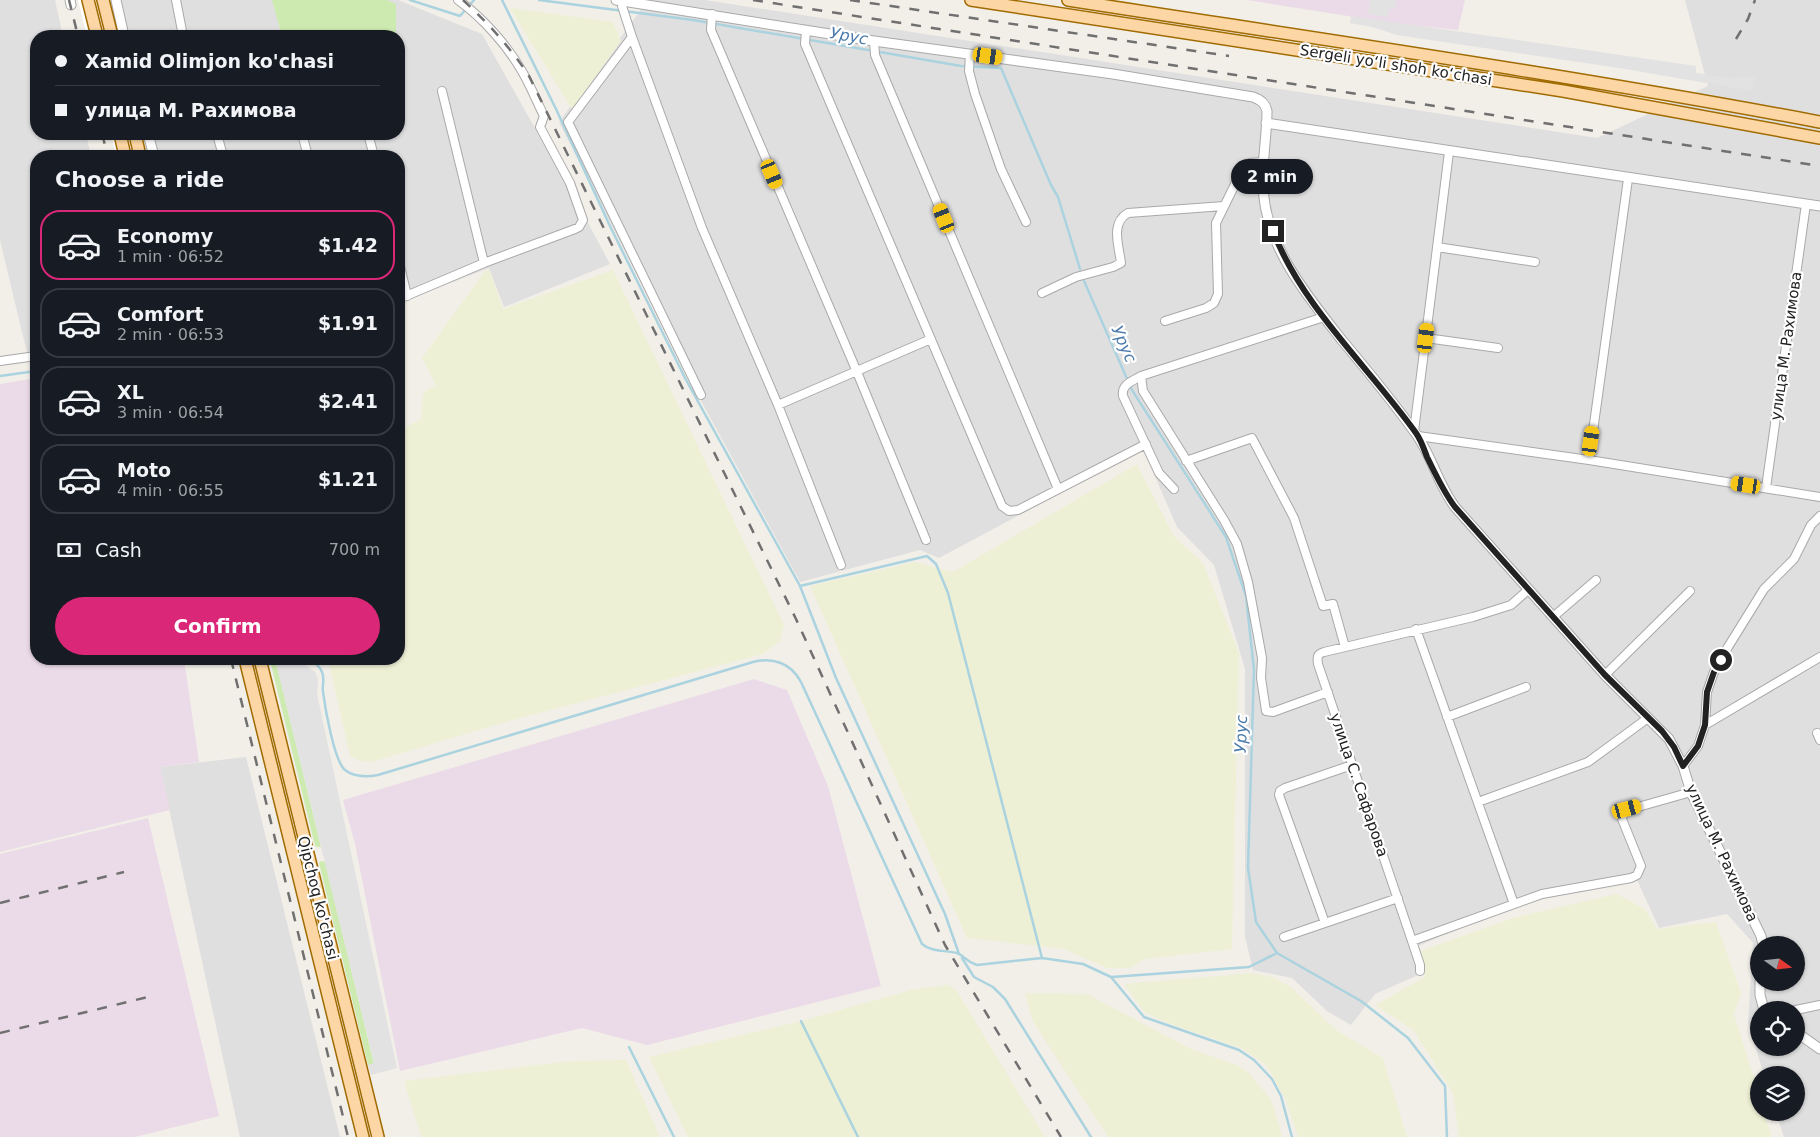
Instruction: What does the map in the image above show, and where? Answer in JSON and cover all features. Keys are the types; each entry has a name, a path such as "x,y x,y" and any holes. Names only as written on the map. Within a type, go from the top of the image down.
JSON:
{"main road":[{"path":"88,0 96,30"},
{"path":"103,0 112,30"},
{"path":"112,0 114,30"},
{"name":"Sergeli yo‘li shoh ko‘chasi","path":"971,0 1563,91 1820,138"},
{"name":"Sergeli yo‘li shoh ko‘chasi","path":"1068,0 1491,64 1668,93 1820,122"},
{"name":"Qipchoq ko'chasi","path":"247,665 363,1137"},
{"name":"Qipchoq ko'chasi","path":"261,665 378,1137"}],"street":[{"path":"116,0 123,30"},
{"path":"176,0 182,30"},
{"path":"405,297 484,262 579,227 583,220 570,183 540,127 544,116 523,73 505,48 460,1"},
{"path":"841,565 778,405 702,228 622,6 712,14 806,31 875,48 970,58 969,71 975,94 1001,169 1026,222"},
{"path":"712,14 711,30 857,372 926,540"},
{"path":"806,31 804,44 1002,506 1009,510 1018,510 1146,444"},
{"path":"632,36 568,122 701,395"},
{"path":"875,48 1058,489"},
{"name":"улица М. Рахимова","path":"970,58 1113,74 1253,97 1260,100 1266,106 1263,162 1264,199 1268,217 1278,244 1292,270 1324,317 1416,434 1450,500 1605,675 1662,731 1674,747 1683,766 1691,792 1761,936"},
{"path":"442,90 484,262"},
{"path":"1266,123 1449,152 1820,206"},
{"path":"1449,152 1416,434 1820,497"},
{"path":"1165,321 1206,308 1217,299 1216,222 1243,168 1250,163 1263,162"},
{"path":"1589,460 1628,178"},
{"name":"улица М. Рахимова","path":"1766,488 1806,204"},
{"path":"1042,293 1076,277 1114,268 1121,263 1117,227 1123,216 1128,213 1224,206"},
{"path":"1437,247 1535,262"},
{"path":"1174,489 1159,473 1123,396 1122,390 1129,383 1142,376 1324,317"},
{"path":"1426,338 1498,348"},
{"path":"778,405 931,339"},
{"path":"0,361 30,357"},
{"path":"1142,376 1143,391 1237,544 1248,582 1262,658 1261,678 1266,711 1273,712 1328,692"},
{"path":"1186,461 1252,438 1294,518 1323,606 1332,604 1345,647"},
{"path":"1683,766 1698,746 1705,725 1707,692 1718,664 1764,589 1794,558 1811,526 1820,516"},
{"path":"1553,617 1596,580"},
{"name":"улица С. Сафарова","path":"1420,971 1420,965 1398,898 1317,658 1319,654 1324,652 1473,617 1512,605 1528,590"},
{"path":"1605,675 1690,591"},
{"path":"1416,629 1514,904"},
{"path":"1705,725 1820,658"},
{"path":"1447,717 1526,687"},
{"path":"1478,802 1588,762 1648,718"},
{"path":"1325,923 1279,795 1280,791 1284,788 1352,764"},
{"path":"1412,941 1542,894 1631,878 1637,875 1641,866 1622,819 1622,814 1624,811 1691,792"},
{"path":"1284,937 1398,898"},
{"path":"1805,1008 1820,1006"},
{"path":"1805,1038 1820,1049"}],"shaded area":[{"path":"0,0 55,0 62,30 30,30 30,140 87,140 90,150 30,150 30,353 27,353 0,240"},
{"path":"119,0 398,0 482,34 610,264 504,307 489,268 405,301 405,150 157,150 154,140 405,140 405,30 126,30"},
{"path":"648,0 705,0 1597,138 1708,86 1685,0 1820,0 1820,1137 1784,1137 1779,1121 1805,1121 1805,1066 1761,1066 1758,1056 1805,1056 1805,1001 1750,1001 1750,1030 1748,1023 1750,991 1805,991 1805,936 1750,936 1750,940 1727,914 1659,928 1637,880 1562,892 1521,902 1416,947 1423,973 1375,994 1351,1025 1327,1011 1292,978 1253,970 1245,937 1245,669 1214,565 1177,527 1143,449 939,558 920,550 800,582 700,399 559,122"},
{"path":"1247,0 1465,0 1458,30 1392,23"},
{"path":"1370,0 1396,0 1395,9 1389,9 1388,17 1368,14"},
{"path":"1351,16 1696,66 1696,73 1731,78 1755,77 1753,91 1619,68 1397,35 1372,27 1350,23"},
{"path":"30,379 30,665 185,665 199,762 160,767 170,810 0,852 0,384"},
{"path":"276,665 305,665 315,672 318,679 317,694 397,1068 371,1075 368,1065 374,1063"},
{"path":"754,679 787,690 828,786 881,986 647,1045 582,1028 400,1071 355,844 343,800"},
{"path":"246,757 340,1137 240,1137 160,767"},
{"path":"148,818 219,1116 135,1137 0,1137 0,854"}],"green space":[{"path":"272,0 387,0 396,4 396,30 280,30"},
{"path":"510,8 613,22 621,41 572,109"},
{"path":"489,269 503,309 613,270 784,625 780,641 763,654 509,721 372,762 360,761 350,756 329,665 405,665 405,428 421,419 423,394 428,389 436,386 422,358 485,271"},
{"path":"1137,464 1173,535 1203,563 1239,653 1232,949 1144,959 1130,968 1107,968 1064,949 967,938 810,586 915,562 953,572"},
{"path":"271,665 277,665 321,847 316,847"},
{"path":"321,861 325,862 374,1064 368,1065 319,863"},
{"path":"1617,894 1645,909 1657,929 1716,922 1741,993 1734,1014 1750,1066 1750,1121 1767,1121 1772,1137 1459,1137 1453,1093 1413,1030 1375,1005 1425,977 1418,952 1516,917"},
{"path":"1252,973 1272,977 1291,987 1336,1030 1383,1058 1407,1137 1298,1137 1285,1098 1266,1065 1241,1048 1176,1026 1145,1013 1124,984"},
{"path":"948,985 957,991 1045,1137 688,1137 649,1057 801,1021 915,989"},
{"path":"1025,993 1087,994 1191,1049 1237,1065 1249,1073 1268,1096 1274,1107 1282,1137 1108,1137 1032,1020"},
{"path":"626,1060 660,1137 421,1137 404,1081 571,1061"}],"pier":[{"path":"78,0 109,0 116,30 86,30"},
{"path":"112,140 143,140 146,150 115,150"}],"waterway":[{"name":"Урус","path":"410,0 460,16 474,0"},
{"path":"502,0 685,378 800,586 836,678 945,914 959,954"},
{"name":"Урус","path":"539,0 693,20 961,66 1001,68 1051,185 1058,197 1080,269"},
{"name":"Урус","path":"1084,281 1132,390 1226,537 1246,596 1254,670 1248,868 1256,922 1277,953 1361,1001 1408,1038 1445,1086 1447,1137"},
{"path":"0,376 30,372"},
{"path":"800,586 927,556 936,564 948,593 1042,958"},
{"path":"317,665 323,675 323,692 328,721 337,756 345,770 356,775 365,776 378,775 753,662 768,660 781,663 792,670 801,682 922,944 934,950 957,953 977,965 1042,958 1083,964 1111,977 1144,1017 1239,1050 1254,1060 1272,1079 1281,1096 1292,1137"},
{"path":"1112,977 1249,967 1277,953"},
{"path":"962,958 974,977 993,987 1005,999 1091,1137"},
{"path":"801,1021 858,1137"},
{"path":"629,1047 674,1137"}],"railway":[{"path":"69,0 76,30"},
{"path":"463,0 498,36 529,76 796,619 945,945 1061,1137"},
{"path":"753,0 1820,166"},
{"path":"850,0 1229,56"},
{"path":"1736,39 1748,19 1755,0"},
{"path":"104,140 106,150"},
{"path":"232,665 348,1137"},
{"path":"0,903 124,872"},
{"path":"0,1033 152,996"}],"route":[{"path":"1273,231 1278,244 1302,286 1324,317 1418,436 1442,487 1455,507 1605,675 1662,731 1674,747 1683,766 1698,746 1705,725 1707,692 1714,672 1721,660"}]}
